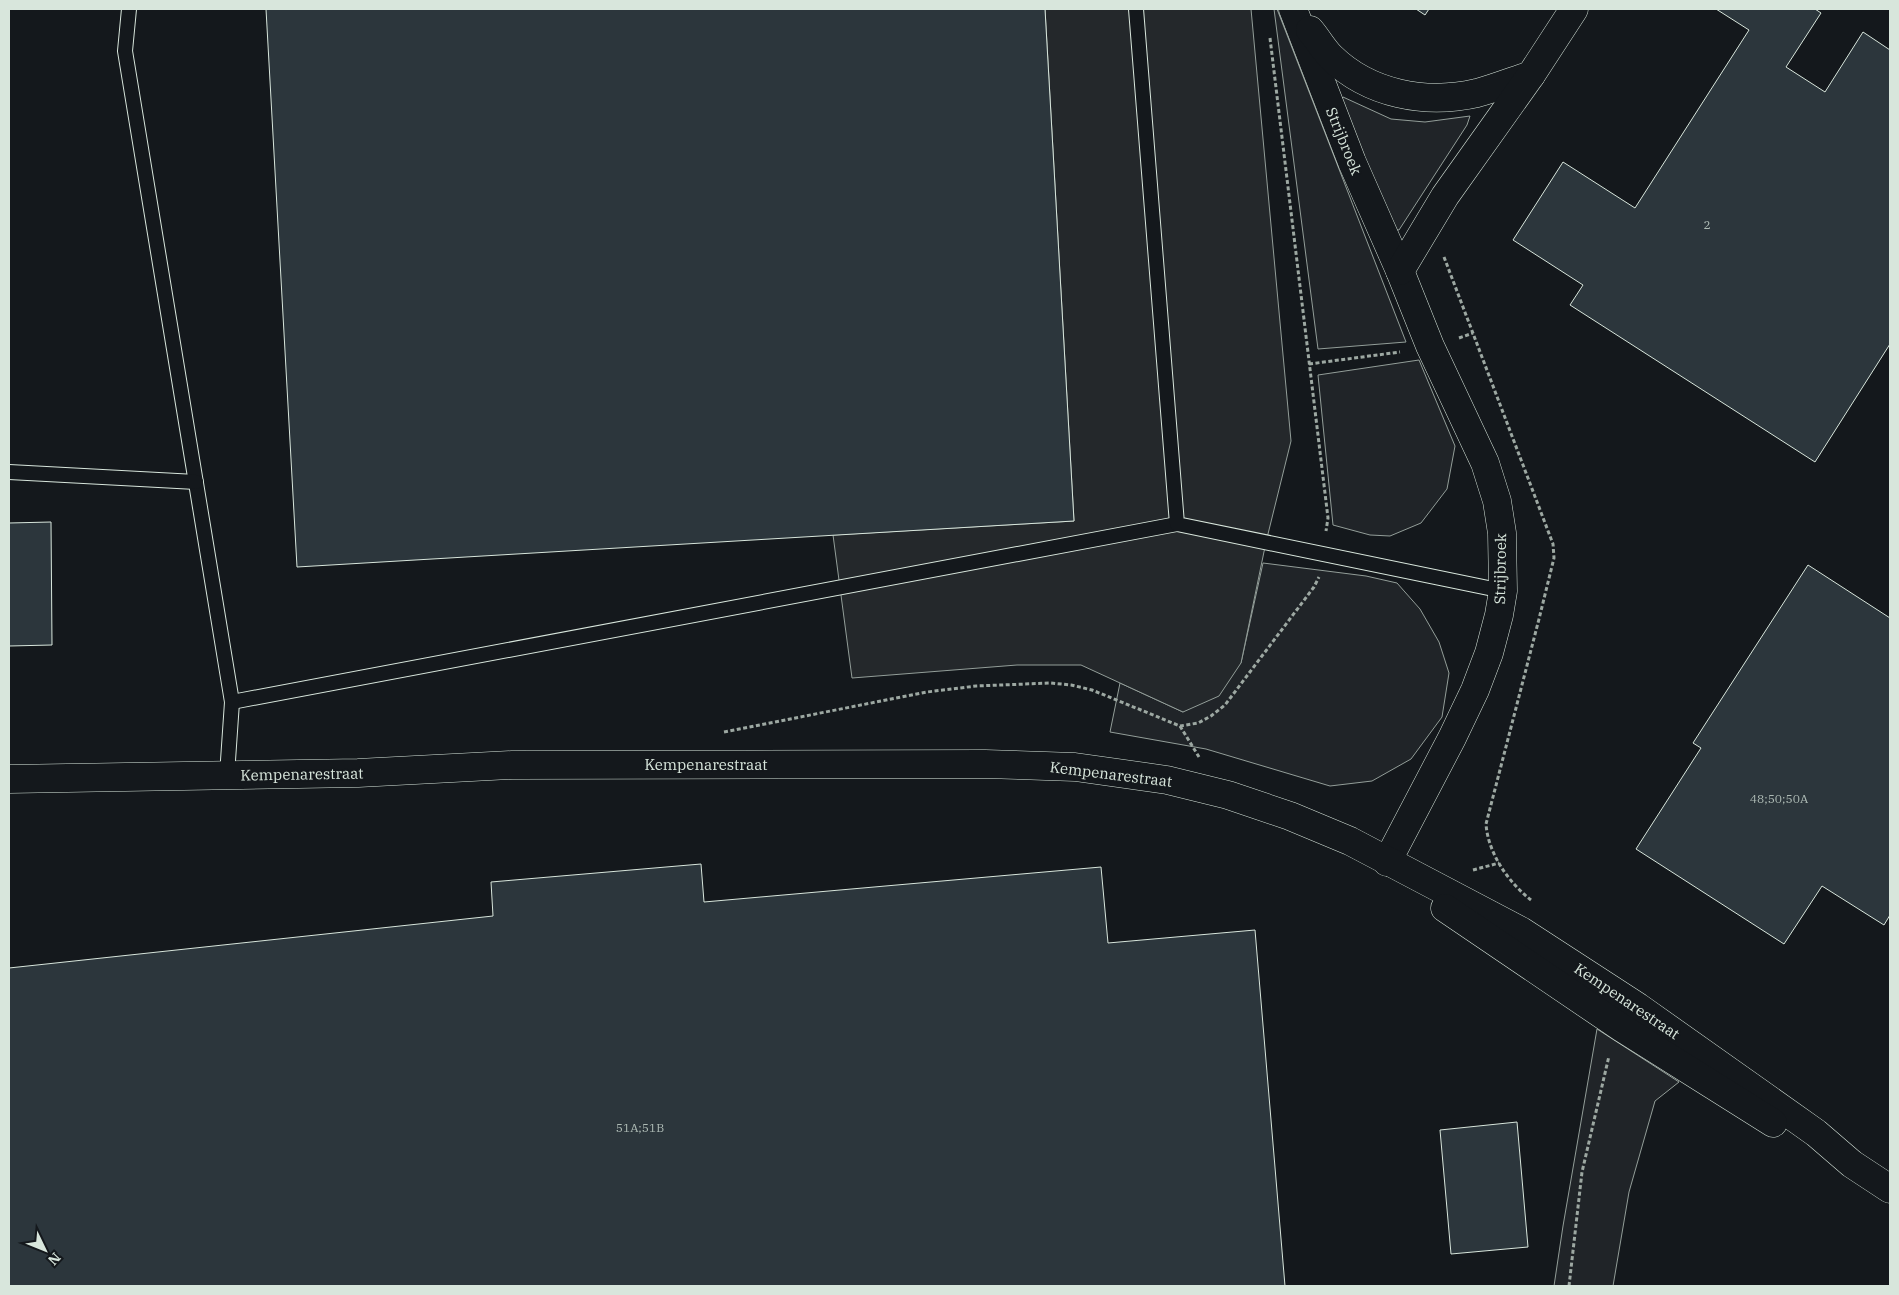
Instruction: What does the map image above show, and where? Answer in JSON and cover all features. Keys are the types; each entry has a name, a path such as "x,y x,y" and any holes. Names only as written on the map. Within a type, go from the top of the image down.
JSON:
{"street":[{"name":"Strijbroek","path":"1293,9 1331,56 1359,79 1392,93 1432,99 1476,93 1531,75"},
{"name":"Strijbroek","path":"1293,9 1352,162 1400,271 1430,346 1485,463 1497,501 1502,534 1503,591 1489,653 1475,690 1452,738 1388,862"},
{"path":"1400,271 1445,196 1531,75 1574,9"},
{"name":"Kempenarestraat","path":"9,779 358,774 512,765 985,764 1075,767 1167,780 1228,795 1290,816 1350,842 1521,931 1629,1001 1816,1133 1852,1164 1890,1189"},
{"name":"Kempenarestraat","path":"1388,862 1447,910 1622,1028 1810,1145 1852,1164"}],"lane":[{"path":"129,9 125,51 232,702 227,775"},
{"path":"1136,9 1176,524"},
{"path":"9,472 196,482"},
{"path":"232,702 1176,524 1503,591"}],"path":[{"path":"717,734 927,692 976,686 1051,683 1071,685 1092,690 1180,726 1198,723 1225,705 1314,587 1323,554 1328,518 1269,28"},
{"path":"1443,254 1554,544 1554,558 1486,824 1487,835 1498,863 1517,887 1536,904"},
{"path":"1309,364 1430,346 1473,333"},
{"path":"1569,1286 1582,1172 1612,1044 1622,1028"}],"shaded area":[{"path":"1045,9 1251,9 1291,441 1266,542 1241,663 1219,696 1183,712 1081,665 1017,665 852,678 833,535 1074,521"},
{"path":"1274,9 1277,9 1406,342 1318,349"},
{"path":"1343,97 1391,119 1425,122 1470,116 1467,125 1399,230 1393,230 1340,101"},
{"path":"1419,360 1455,446 1447,489 1421,523 1390,536 1370,535 1333,525 1318,375"},
{"path":"1263,563 1366,576 1397,583 1420,609 1439,642 1449,673 1442,717 1411,759 1372,781 1330,786 1206,749 1110,732 1120,683 1183,712 1241,663"},
{"path":"1597,1029 1679,1082 1655,1101 1629,1192 1613,1286 1554,1286 1563,1226"}],"building":[{"path":"266,9 1045,9 1074,521 297,567"},
{"path":"1416,9 1429,9 1425,15"},
{"path":"1716,9 1815,9 1821,13 1786,67 1825,92 1863,32 1890,50 1890,344 1815,462 1570,305 1583,285 1513,240 1563,162 1635,208 1749,30"},
{"path":"51,522 52,645 9,646 9,523"},
{"path":"1808,565 1890,618 1890,915 1884,925 1822,886 1784,944 1636,849 1701,748 1693,743"},
{"path":"701,864 704,902 1101,867 1108,943 1255,930 1285,1286 9,1286 9,968 493,916 491,882"},
{"path":"1517,1122 1528,1247 1451,1254 1440,1130"}]}
